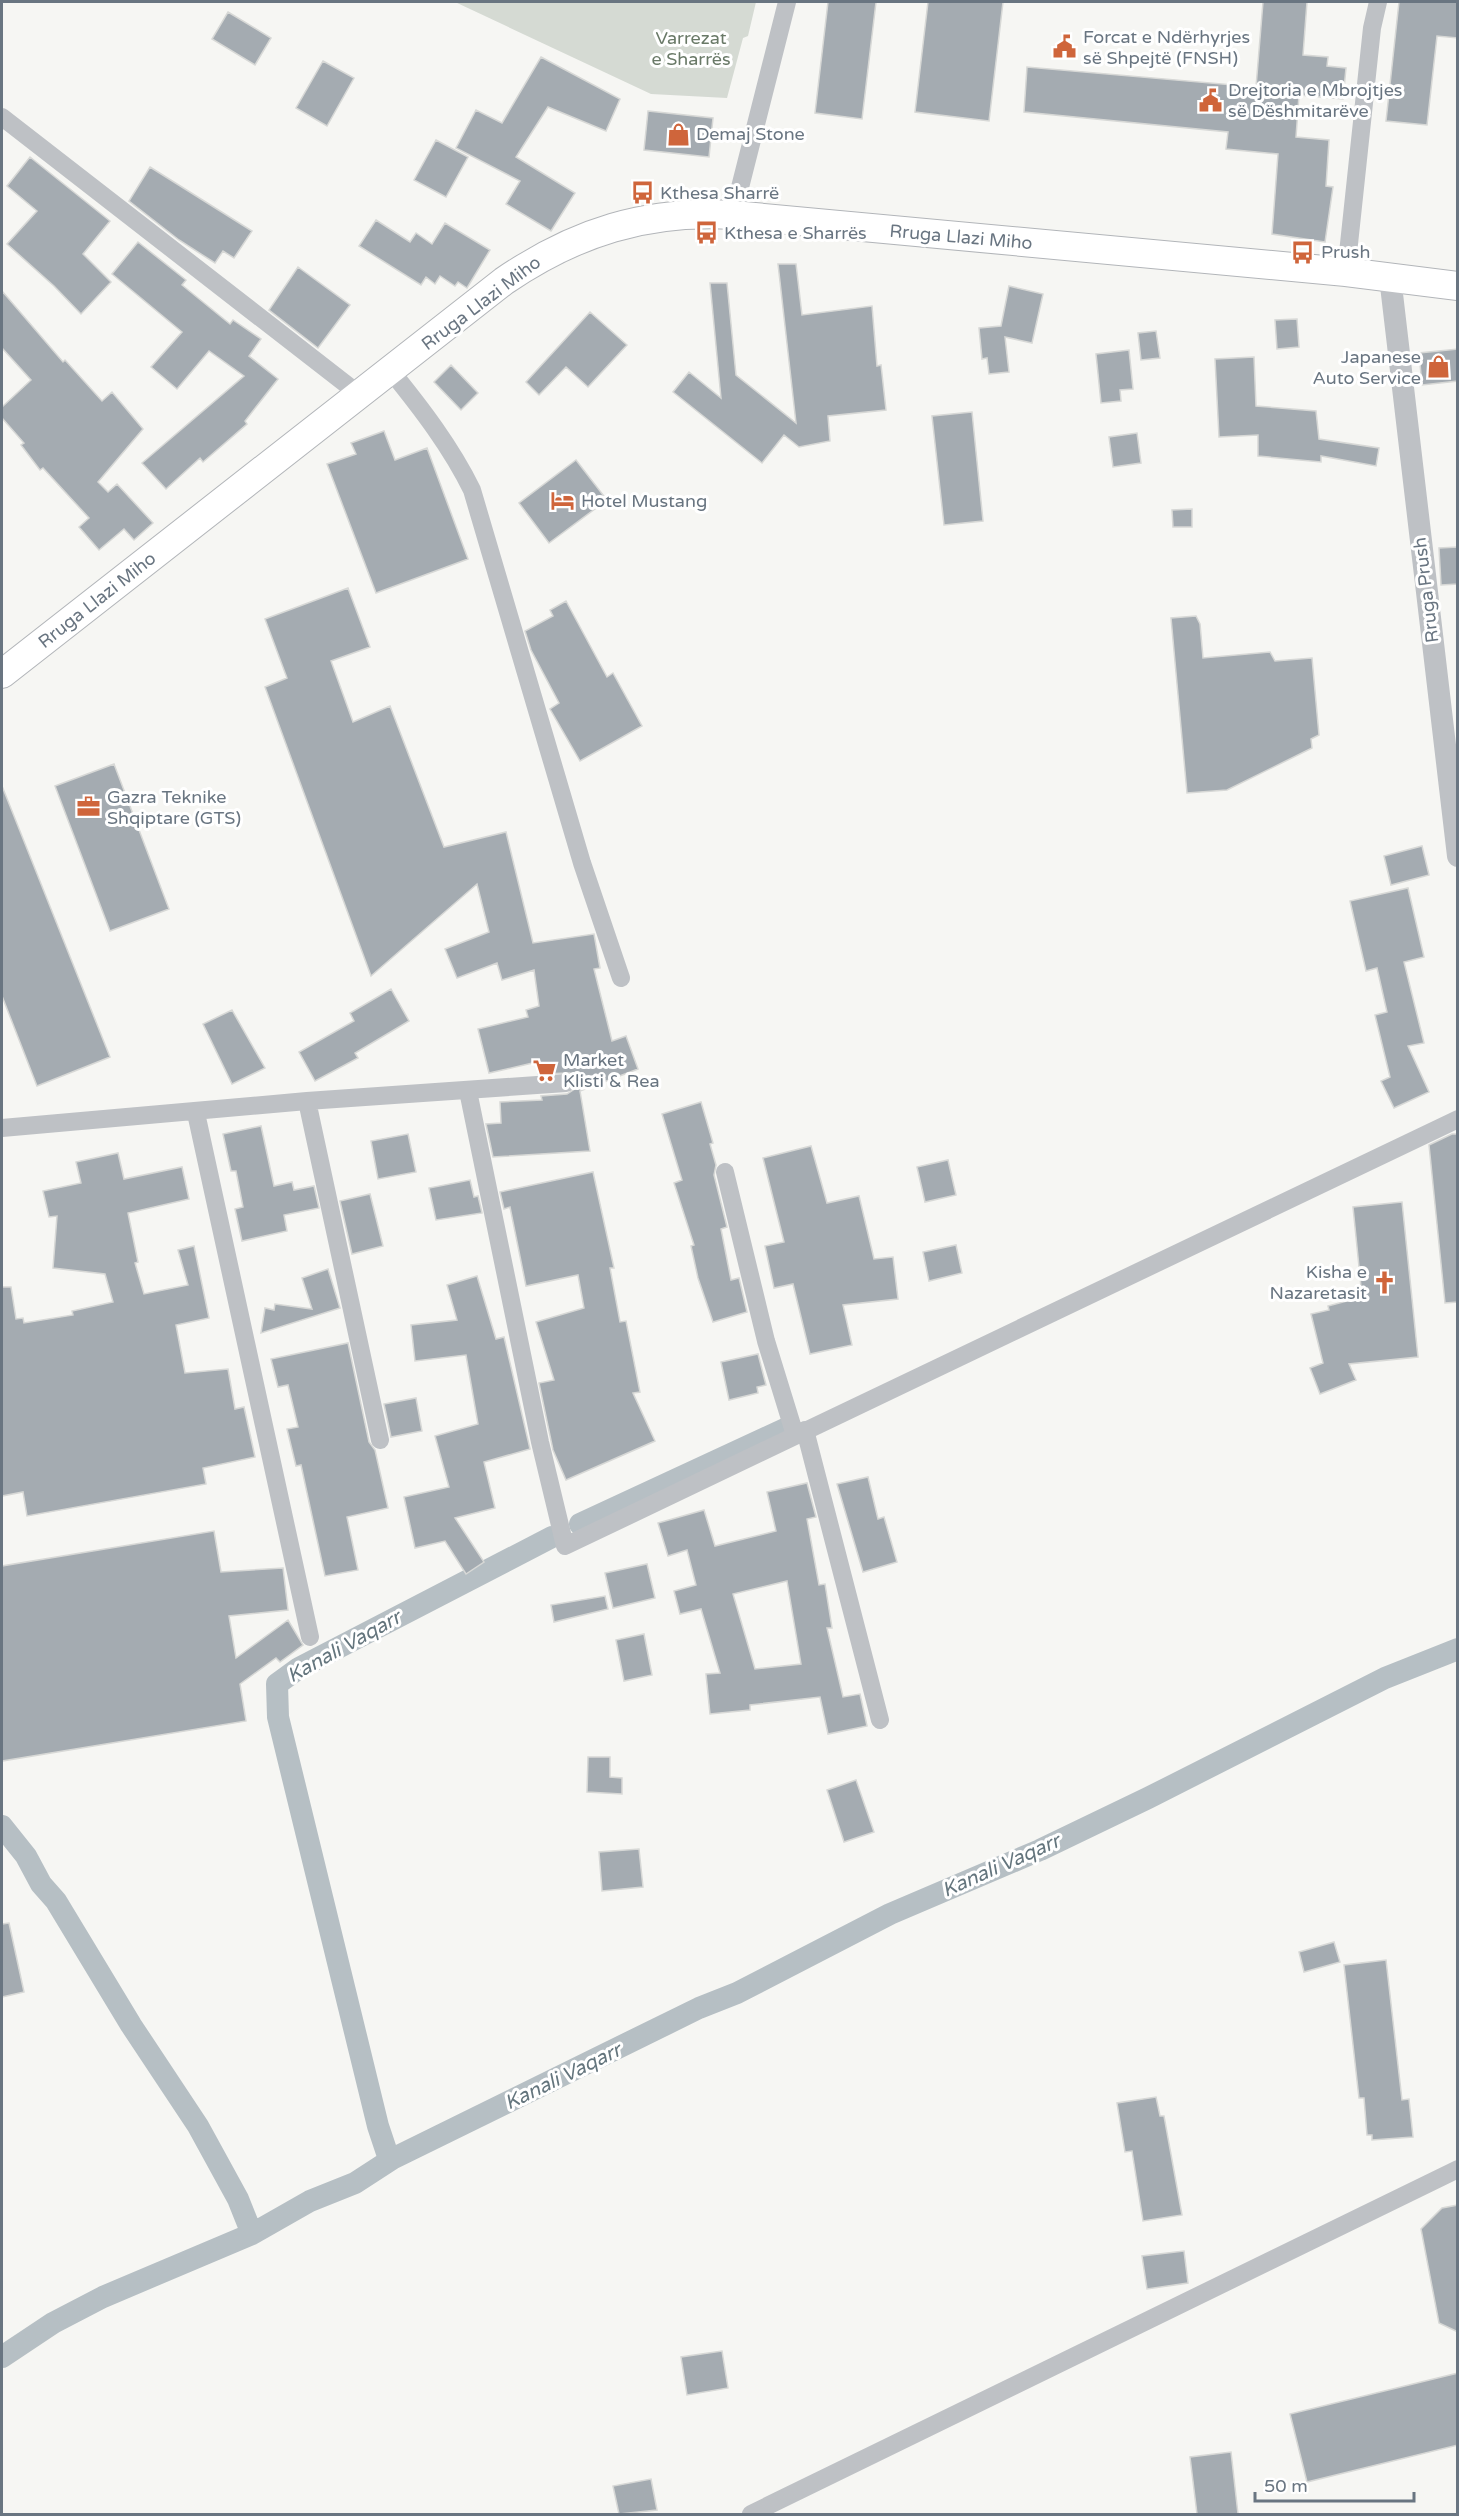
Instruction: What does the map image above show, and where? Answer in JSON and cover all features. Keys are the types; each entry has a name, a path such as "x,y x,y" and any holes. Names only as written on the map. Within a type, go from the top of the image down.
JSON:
{"main road":[{"name":"Rruga Llazi Miho","path":"2,674 504,281 563,246 620,224 648,218 694,213 733,215 1346,272 1458,286"}],"street":[{"path":"733,215 787,2"},
{"path":"1346,272 1372,28 1378,2"},
{"path":"2,117 360,394"},
{"name":"Rruga Prush","path":"1390,277 1458,856"},
{"path":"391,371 409,392 461,467 472,490 582,863 621,978"},
{"path":"2,1128 196,1113 307,1101 566,1083"},
{"path":"468,1091 540,1442 565,1546 1458,1119"},
{"path":"307,1101 380,1440"},
{"path":"196,1113 310,1637"},
{"path":"725,1172 766,1341 800,1432 880,1720"},
{"path":"751,2514 1458,2169"}],"green space":[{"name":"Varrezat e Sharrës","path":"455,2 756,2 748,36 743,38 727,98 651,94"}],"building":[{"path":"828,2 876,2 862,119 815,113"},
{"path":"928,2 1003,2 989,121 915,112"},
{"path":"1263,2 1307,2 1303,55 1328,57 1327,66 1346,68 1343,99 1299,95 1296,137 1329,140 1326,186 1333,187 1325,242 1272,234 1278,154 1226,149 1228,132 1024,112 1027,67 1256,87"},
{"path":"1399,2 1458,2 1458,38 1437,36 1427,125 1386,121"},
{"path":"228,12 271,38 255,65 212,39"},
{"path":"541,57 620,99 606,131 548,107 516,157 575,193 551,231 506,204 520,181 456,148 476,110 502,123"},
{"path":"323,61 354,78 327,126 296,108"},
{"name":"Demaj Stone","path":"648,111 713,118 709,157 644,150"},
{"path":"436,140 468,157 446,197 414,180"},
{"path":"30,157 110,221 83,254 111,282 81,314 7,244 37,211 7,186"},
{"path":"150,167 252,231 234,258 223,251 215,263 179,240 129,201"},
{"path":"376,220 410,242 416,233 432,244 445,223 490,250 467,288 458,282 455,286 440,276 435,284 426,277 421,285 359,246"},
{"path":"138,242 186,280 182,285 230,324 233,320 261,339 249,356 278,379 245,421 247,424 203,462 200,458 166,489 142,463 244,376 209,351 177,389 151,367 182,332 112,274"},
{"path":"778,264 796,264 802,315 872,306 877,366 881,365 886,410 828,416 830,441 799,447 784,435 762,463 673,392 689,372 721,398 710,283 727,283 736,375 796,423"},
{"path":"298,267 350,305 318,348 269,310"},
{"path":"1009,286 1043,294 1032,343 1005,337 1009,372 989,374 987,358 982,359 979,328 1001,326"},
{"path":"2,291 63,362 65,360 102,401 112,392 143,429 98,482 108,492 117,484 153,523 134,540 124,529 99,550 79,527 89,518 43,468 40,470 21,445 24,443 2,418 2,407 31,380 2,348"},
{"path":"590,312 627,345 588,387 566,367 539,395 526,382"},
{"path":"1297,319 1299,347 1277,349 1275,320"},
{"path":"1156,331 1160,358 1141,360 1138,333"},
{"name":"Japanese Auto Service","path":"1458,349 1458,381 1422,385 1419,353"},
{"path":"1129,350 1133,389 1120,390 1121,401 1101,403 1096,354"},
{"path":"1254,357 1256,406 1316,411 1319,439 1379,448 1376,466 1321,456 1321,462 1258,456 1258,435 1219,437 1215,359"},
{"path":"451,365 478,393 461,410 434,382"},
{"path":"972,412 983,521 944,525 932,416"},
{"path":"384,431 395,460 427,448 468,559 376,593 327,464 356,454 351,443"},
{"path":"1137,433 1141,463 1113,467 1109,437"},
{"name":"Hotel Mustang","path":"576,460 607,500 549,543 519,503"},
{"path":"1192,509 1192,527 1173,527 1172,510"},
{"path":"1458,547 1458,584 1441,585 1439,548"},
{"path":"348,588 370,647 331,661 353,722 390,706 444,847 506,832 533,943 594,934 600,968 594,969 612,1041 626,1036 638,1069 580,1091 590,1151 493,1157 486,1124 501,1123 500,1102 542,1100 541,1096 567,1094 576,1088 577,1083 570,1073 538,1074 537,1062 489,1073 478,1029 528,1017 526,1010 539,1006 534,970 502,980 497,963 457,978 445,949 489,932 477,884 371,976 265,687 287,678 265,619"},
{"path":"566,601 607,677 613,673 642,726 580,761 550,709 559,703 531,650 525,631 553,616 550,610"},
{"path":"1196,616 1200,624 1203,658 1270,652 1275,661 1312,658 1319,735 1311,739 1312,748 1227,790 1187,793 1171,618"},
{"path":"114,764 169,909 110,931 55,786"},
{"path":"2,786 110,1057 37,1086 2,996"},
{"path":"1422,846 1429,875 1391,885 1384,856"},
{"path":"1408,888 1424,957 1404,962 1424,1043 1408,1046 1429,1092 1394,1108 1381,1081 1390,1077 1375,1015 1387,1012 1377,968 1366,971 1350,901"},
{"path":"391,989 409,1021 355,1053 358,1058 315,1081 299,1052 354,1021 350,1013"},
{"path":"232,1010 265,1068 232,1084 203,1024"},
{"path":"701,1102 713,1143 710,1144 716,1165 714,1175 727,1227 721,1229 731,1280 739,1278 747,1312 713,1322 698,1278 691,1246 694,1245 674,1183 682,1180 662,1114"},
{"path":"261,1126 274,1186 292,1182 294,1190 314,1186 319,1208 284,1215 287,1231 242,1241 235,1209 243,1207 236,1171 231,1171 223,1134"},
{"path":"408,1134 416,1172 378,1179 371,1141"},
{"path":"1452,1134 1458,1134 1458,1302 1445,1303 1429,1145"},
{"path":"811,1146 827,1203 859,1196 874,1259 893,1257 898,1299 843,1305 852,1345 810,1354 793,1284 774,1288 765,1246 784,1242 763,1158"},
{"path":"118,1153 124,1179 182,1167 189,1199 128,1213 138,1262 135,1263 144,1294 188,1285 178,1250 194,1246 209,1318 176,1325 185,1373 228,1369 235,1409 244,1407 255,1457 203,1468 206,1484 27,1516 23,1492 2,1496 2,1287 11,1287 16,1319 23,1318 24,1323 73,1315 72,1311 113,1302 105,1274 53,1268 57,1216 49,1217 43,1191 81,1183 76,1162"},
{"path":"948,1160 956,1195 925,1202 917,1167"},
{"path":"593,1172 614,1268 610,1268 620,1322 626,1321 640,1392 633,1393 655,1441 566,1480 553,1450 539,1383 554,1380 536,1322 584,1308 578,1275 526,1286 510,1207 504,1209 500,1192"},
{"path":"470,1180 474,1197 478,1196 482,1213 436,1220 429,1188"},
{"path":"370,1194 383,1246 352,1254 340,1201"},
{"name":"Kisha e Nazaretasit","path":"1402,1202 1418,1357 1349,1364 1356,1380 1320,1394 1310,1368 1323,1363 1311,1314 1329,1310 1328,1306 1362,1297 1353,1207"},
{"path":"956,1245 962,1273 929,1281 923,1252"},
{"path":"328,1269 340,1308 261,1333 265,1308 274,1310 275,1304 312,1309 302,1278"},
{"path":"477,1276 496,1339 504,1337 530,1449 484,1462 495,1508 455,1518 484,1562 466,1574 445,1541 415,1548 404,1497 449,1487 435,1436 478,1424 466,1355 415,1361 411,1325 457,1320 447,1285"},
{"path":"348,1343 369,1442 375,1450 388,1508 347,1517 358,1570 325,1576 301,1465 296,1466 287,1429 298,1427 288,1385 278,1387 271,1359"},
{"path":"758,1354 766,1385 757,1387 758,1393 729,1400 721,1362"},
{"path":"416,1398 422,1431 391,1437 384,1404"},
{"path":"868,1477 878,1519 884,1517 897,1562 863,1572 837,1484"},
{"path":"807,1483 816,1517 807,1519 819,1585 825,1584 832,1628 827,1628 843,1697 860,1694 867,1726 828,1734 820,1697 750,1705 750,1710 710,1714 706,1674 720,1673 701,1609 680,1614 674,1591 696,1585 687,1550 668,1556 658,1523 704,1510 715,1546 776,1531 767,1492","holes":["787,1581 801,1664 755,1669 733,1594"]},
{"path":"214,1531 221,1572 283,1568 288,1610 229,1616 236,1658 288,1620 303,1645 280,1662 276,1658 240,1684 246,1721 2,1761 2,1566"},
{"path":"647,1564 655,1598 613,1608 605,1573"},
{"path":"605,1596 608,1609 554,1622 551,1605"},
{"path":"644,1634 652,1675 624,1681 616,1640"},
{"path":"588,1757 610,1757 610,1777 622,1778 622,1794 587,1792"},
{"path":"856,1780 874,1832 844,1842 827,1790"},
{"path":"639,1849 643,1887 602,1891 599,1852"},
{"path":"9,1923 24,1992 2,1997 2,1924"},
{"path":"1334,1942 1340,1962 1304,1972 1299,1952"},
{"path":"1386,1960 1402,2100 1409,2099 1413,2137 1372,2140 1372,2135 1367,2135 1364,2098 1359,2098 1344,1965"},
{"path":"1156,2097 1160,2116 1164,2116 1182,2215 1143,2221 1132,2151 1125,2152 1117,2103"},
{"path":"1458,2205 1458,2332 1439,2323 1421,2229 1442,2208"},
{"path":"1184,2251 1188,2283 1147,2289 1142,2256"},
{"path":"722,2351 728,2388 687,2395 681,2357"},
{"path":"1458,2373 1458,2445 1307,2482 1290,2414"},
{"path":"1231,2452 1238,2514 1197,2514 1190,2457"},
{"path":"651,2479 657,2510 619,2514 613,2486"}],"waterway":[{"path":"580,1524 785,1429"},
{"name":"Kanali Vaqarr","path":"552,1537 299,1668 277,1684 278,1717 378,2126 388,2156 392,2159 699,2008 737,1993 890,1914 1040,1850 1385,1678 1458,1649"},
{"path":"2,1826 26,1856 41,1884 56,1901 131,2025 198,2126 238,2199 252,2234"},
{"path":"2,2357 53,2323 103,2297 252,2234 310,2201 355,2183 392,2159"}],"place":[{"name":"Forcat e Ndërhyrjes së Shpejtë (FNSH)","path":"1065,47"},
{"name":"Drejtoria e Mbrojtjes së Dëshmitarëve","path":"1210,100"},
{"name":"Demaj Stone","path":"678,134"},
{"name":"Kthesa Sharrë","path":"642,193"},
{"name":"Kthesa e Sharrës","path":"706,233"},
{"name":"Prush","path":"1303,252"},
{"name":"Japanese Auto Service","path":"1439,367"},
{"name":"Hotel Mustang","path":"563,501"},
{"name":"Gazra Teknike Shqiptare (GTS)","path":"89,807"},
{"name":"Market Klisti & Rea","path":"545,1070"},
{"name":"Kisha e Nazaretasit","path":"1385,1282"}]}
